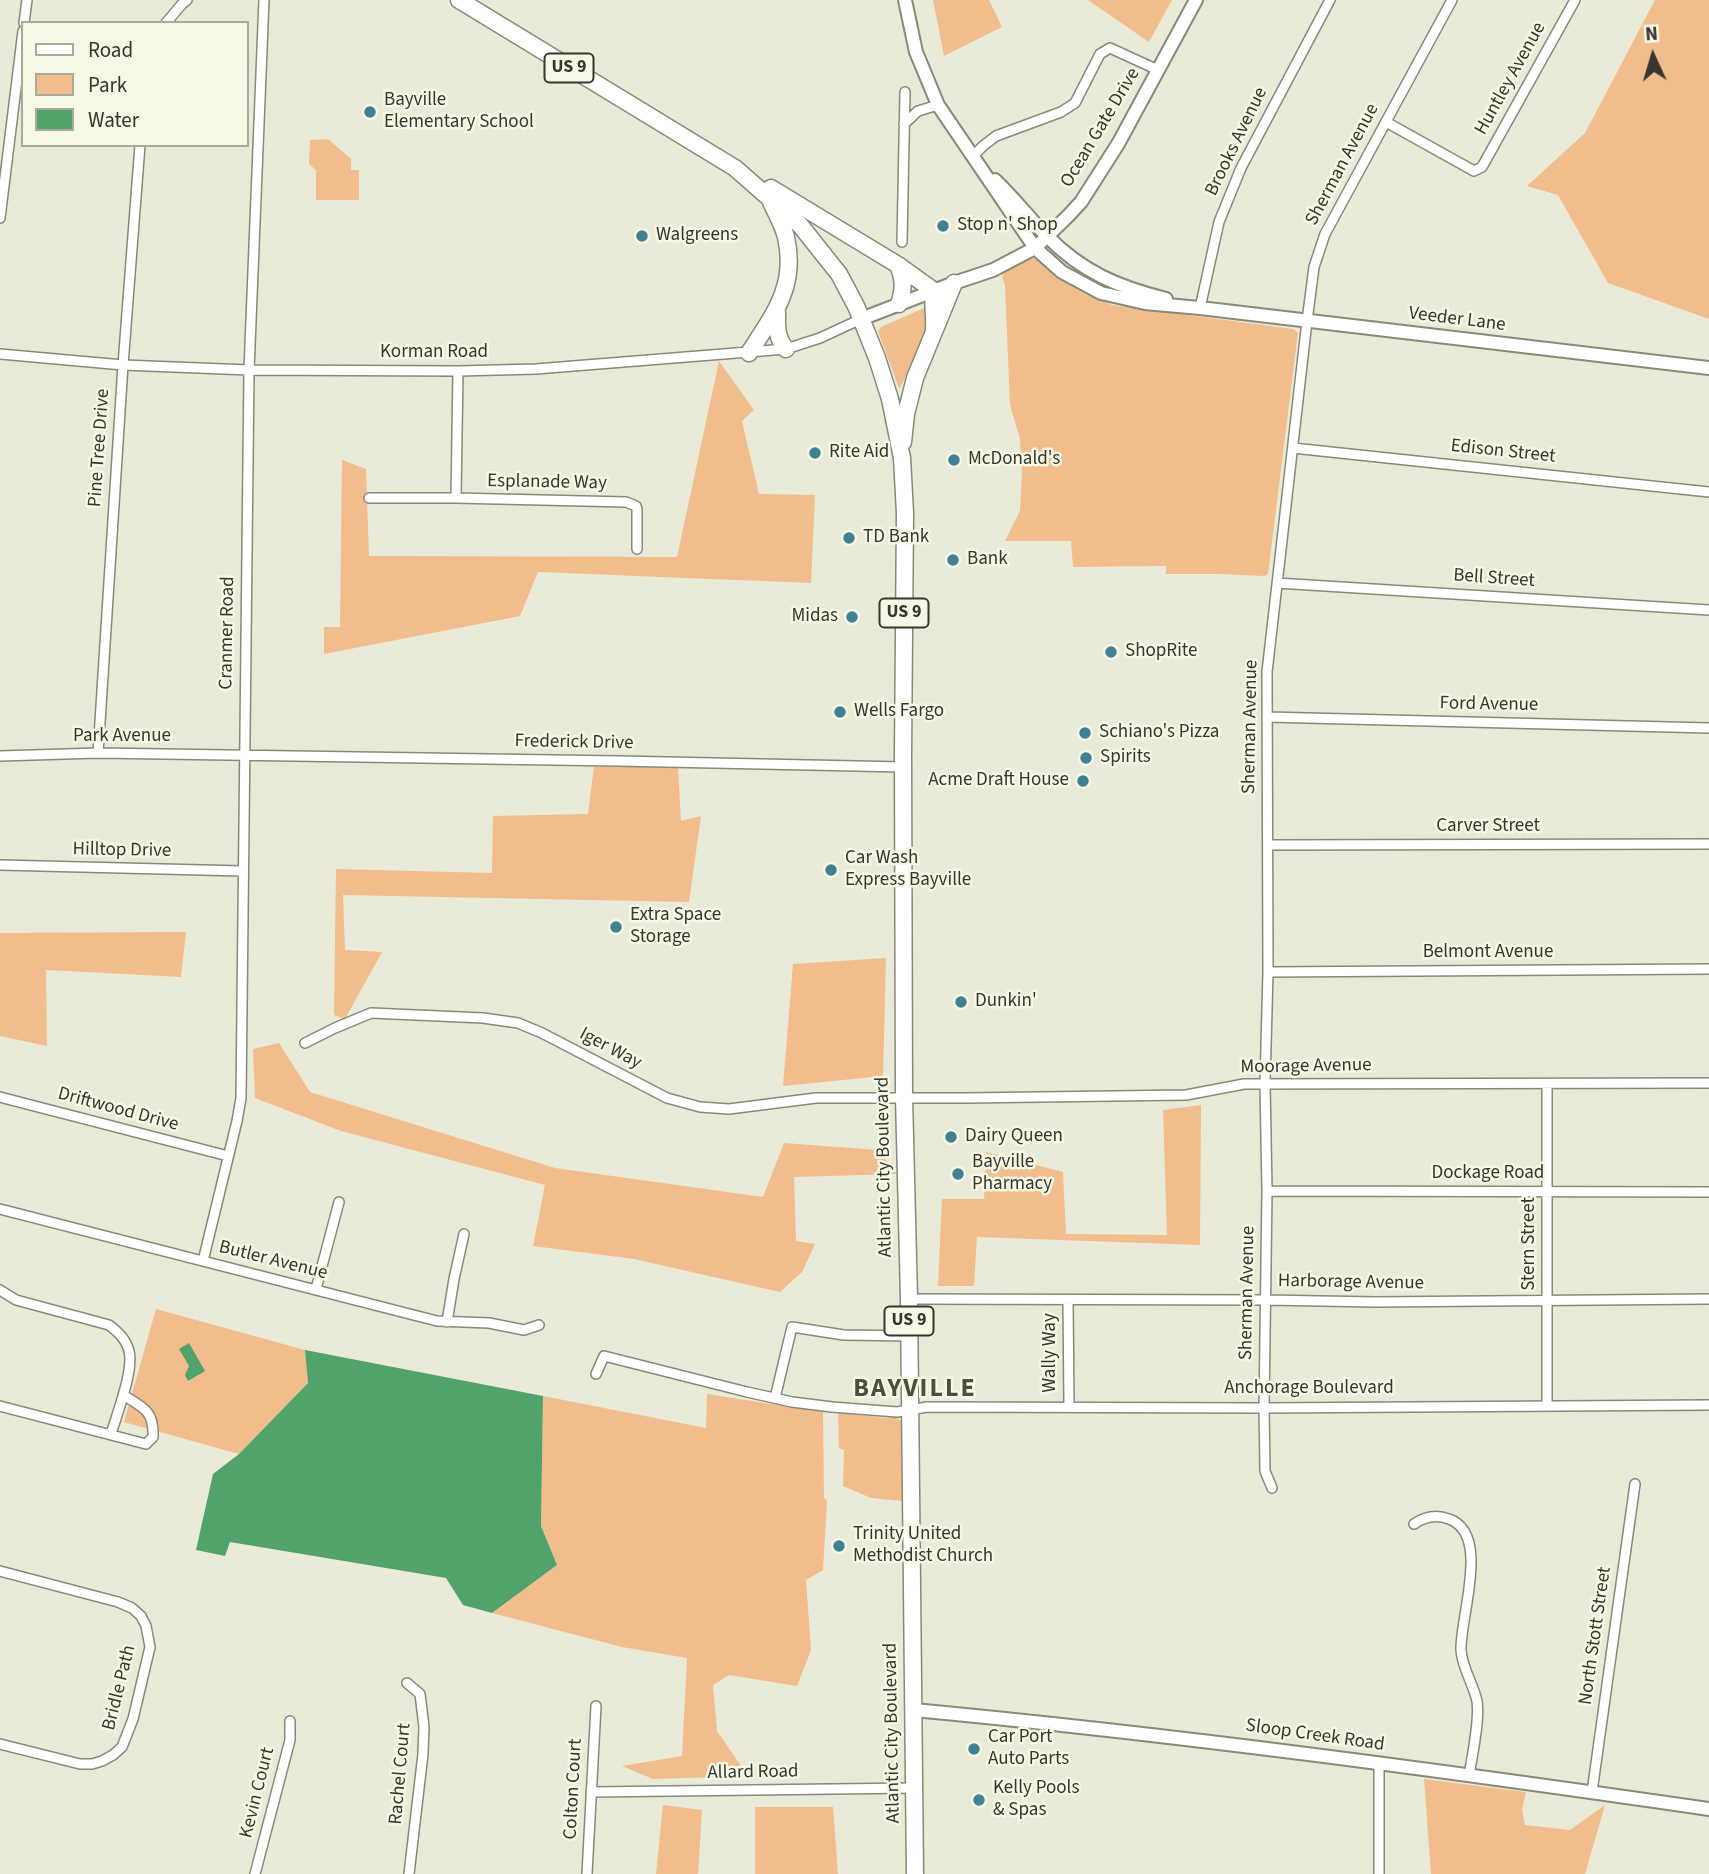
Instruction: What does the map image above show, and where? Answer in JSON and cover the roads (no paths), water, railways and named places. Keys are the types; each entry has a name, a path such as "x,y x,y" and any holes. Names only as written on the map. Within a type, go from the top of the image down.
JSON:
{"highway":[{"name":"US 9","path":"458,0 735,168 800,225 839,274 861,319 890,399 902,458"},
{"path":"735,168 898,265 934,290 934,330"},
{"path":"749,353 777,309 788,281 790,258 785,234 769,196"},
{"path":"898,265 904,279 899,304"},
{"path":"902,458 909,396 954,283"},
{"path":"777,309 779,342 786,349"},
{"name":"Atlantic City Boulevard","path":"902,458 905,513 904,1097 910,1336 915,1874"}],"street":[{"path":"24,21 27,0"},
{"path":"168,21 187,0"},
{"name":"Cranmer Road","path":"203,1261 241,1098 249,370 264,0"},
{"path":"905,0 916,52 938,105 976,160"},
{"name":"Ocean Gate Drive","path":"861,319 993,270 1035,248 1081,201 1096,180 1196,0"},
{"name":"Brooks Avenue","path":"1200,308 1219,222 1241,168 1330,0"},
{"name":"Sherman Avenue","path":"1272,1488 1265,1471 1264,1408 1268,972 1266,673 1307,321 1314,267 1325,234 1452,0"},
{"name":"Huntley Avenue","path":"1387,122 1474,171 1482,167 1575,0"},
{"path":"0,218 21,46"},
{"path":"976,160 982,146 996,136 1061,112 1075,103 1100,54 1110,48 1158,70"},
{"path":"902,242 905,92"},
{"path":"904,124 918,111 938,105"},
{"name":"Pine Tree Drive","path":"98,753 140,147"},
{"name":"Veeder Lane","path":"976,160 1047,236 1098,276 1142,293 1200,308"},
{"name":"Veeder Lane","path":"976,160 1035,248 1062,272 1101,293 1145,303 1709,368"},
{"name":"Korman Road","path":"0,354 123,365 249,370 536,369 786,349 820,338 861,319"},
{"path":"456,498 458,371"},
{"name":"Edison Street","path":"1293,447 1709,492"},
{"name":"Esplanade Way","path":"369,498 626,502 637,509 637,549"},
{"name":"Bell Street","path":"1277,583 1709,610"},
{"name":"Ford Avenue","path":"1267,717 1709,728"},
{"name":"Park Avenue","path":"0,757 98,753 244,756"},
{"name":"Frederick Drive","path":"244,756 904,767"},
{"name":"Carver Street","path":"1268,845 1709,844"},
{"name":"Hilltop Drive","path":"0,866 243,871"},
{"name":"Belmont Avenue","path":"1268,972 1709,969"},
{"name":"Iger Way","path":"305,1043 371,1013 483,1018 518,1023 542,1033 667,1098 686,1105 729,1109 816,1098 904,1097"},
{"name":"Moorage Avenue","path":"904,1097 1186,1095 1244,1084 1265,1083 1709,1083"},
{"name":"Stern Street","path":"1547,1084 1547,1405"},
{"name":"Driftwood Drive","path":"0,1097 228,1156"},
{"name":"Dockage Road","path":"1266,1191 1709,1192"},
{"path":"316,1289 339,1202"},
{"name":"Butler Avenue","path":"0,1209 437,1321 489,1323 524,1330 538,1325"},
{"path":"447,1322 464,1234"},
{"path":"0,1290 16,1300 109,1325 121,1334 130,1352 129,1372 111,1434"},
{"name":"Harborage Avenue","path":"909,1299 1376,1302 1709,1299"},
{"name":"Wally Way","path":"1068,1300 1069,1406"},
{"path":"775,1398 792,1327 844,1335 910,1336"},
{"path":"596,1374 604,1356 775,1398 832,1407 897,1412 910,1409"},
{"path":"0,1406 146,1444 153,1437 153,1420 145,1409 123,1395"},
{"name":"Anchorage Boulevard","path":"910,1409 1069,1406 1264,1408 1709,1405"},
{"name":"North Stott Street","path":"1592,1792 1635,1484"},
{"path":"1414,1524 1426,1517 1448,1518 1465,1531 1470,1544 1471,1560 1461,1650 1477,1704 1469,1776"},
{"name":"Bridle Path","path":"0,1571 132,1608 141,1616 146,1626 150,1647 133,1719 122,1747 113,1755 92,1764 80,1764 0,1744"},
{"name":"Rachel Court","path":"407,1683 420,1694 424,1727 409,1874"},
{"name":"Colton Court","path":"587,1874 596,1706"},
{"name":"Sloop Creek Road","path":"914,1710 1078,1726 1709,1809"},
{"name":"Kevin Court","path":"255,1874 290,1740 290,1721"},
{"path":"1379,1764 1379,1874"},
{"name":"Allard Road","path":"591,1792 914,1788"}],"water":[{"path":"189,1343 205,1371 188,1381 185,1375 189,1366 179,1349"},
{"path":"305,1350 543,1396 541,1526 557,1565 492,1613 463,1605 446,1578 230,1542 225,1556 196,1550 213,1474 239,1454 308,1383"}],"place":[{"name":"Bayville Elementary School","path":"370,112"},
{"name":"Stop n' Shop","path":"943,226"},
{"name":"Walgreens","path":"642,236"},
{"name":"Rite Aid","path":"815,453"},
{"name":"McDonald's","path":"954,460"},
{"name":"TD Bank","path":"849,538"},
{"name":"Bank","path":"953,560"},
{"name":"Midas","path":"852,617"},
{"name":"ShopRite","path":"1111,652"},
{"name":"Wells Fargo","path":"840,712"},
{"name":"Schiano's Pizza","path":"1085,733"},
{"name":"Spirits","path":"1086,758"},
{"name":"Acme Draft House","path":"1083,781"},
{"name":"Car Wash Express Bayville","path":"831,870"},
{"name":"Extra Space Storage","path":"616,927"},
{"name":"Dunkin'","path":"961,1002"},
{"name":"Dairy Queen","path":"951,1137"},
{"name":"Bayville Pharmacy","path":"958,1174"},
{"name":"Trinity United Methodist Church","path":"839,1546"},
{"name":"Car Port Auto Parts","path":"974,1749"},
{"name":"Kelly Pools & Spas","path":"979,1800"}],"district":[{"name":"BAYVILLE","path":"915,1390"}]}
